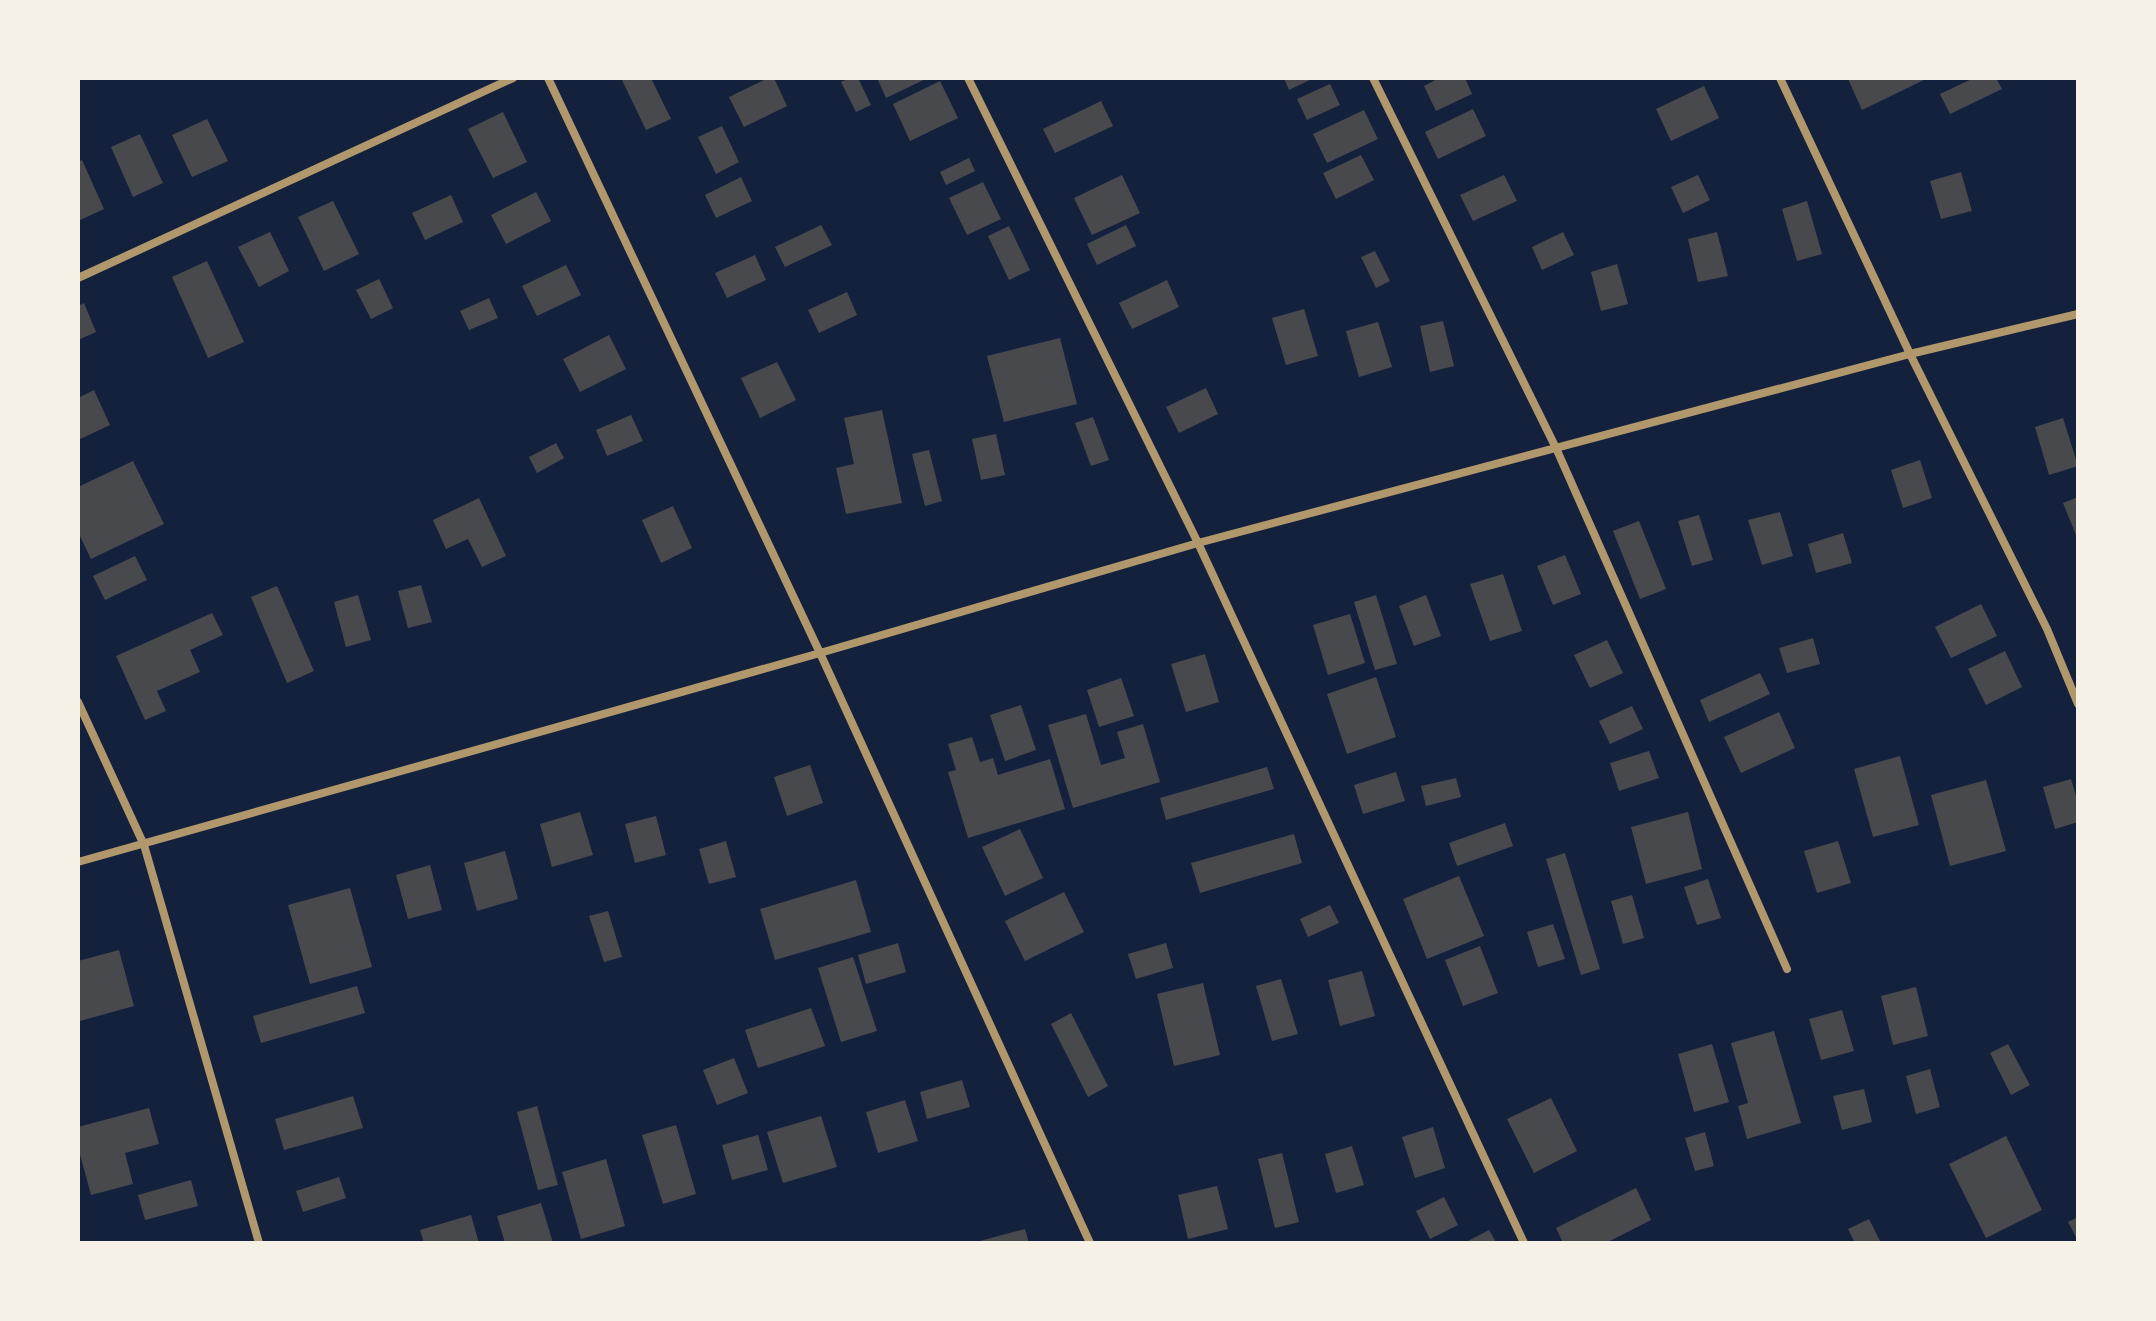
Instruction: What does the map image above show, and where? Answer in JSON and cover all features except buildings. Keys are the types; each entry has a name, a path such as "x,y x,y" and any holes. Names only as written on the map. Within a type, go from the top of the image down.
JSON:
{"street":[{"path":"78,278 513,78"},
{"path":"548,78 820,653 1090,1243"},
{"path":"968,78 1198,543 1524,1243"},
{"path":"1373,78 1556,448 1787,969"},
{"path":"1780,78 1910,354 2047,629 2078,704"},
{"path":"78,862 1198,543 1910,354 2078,314"},
{"path":"78,702 144,845 259,1243"}]}
